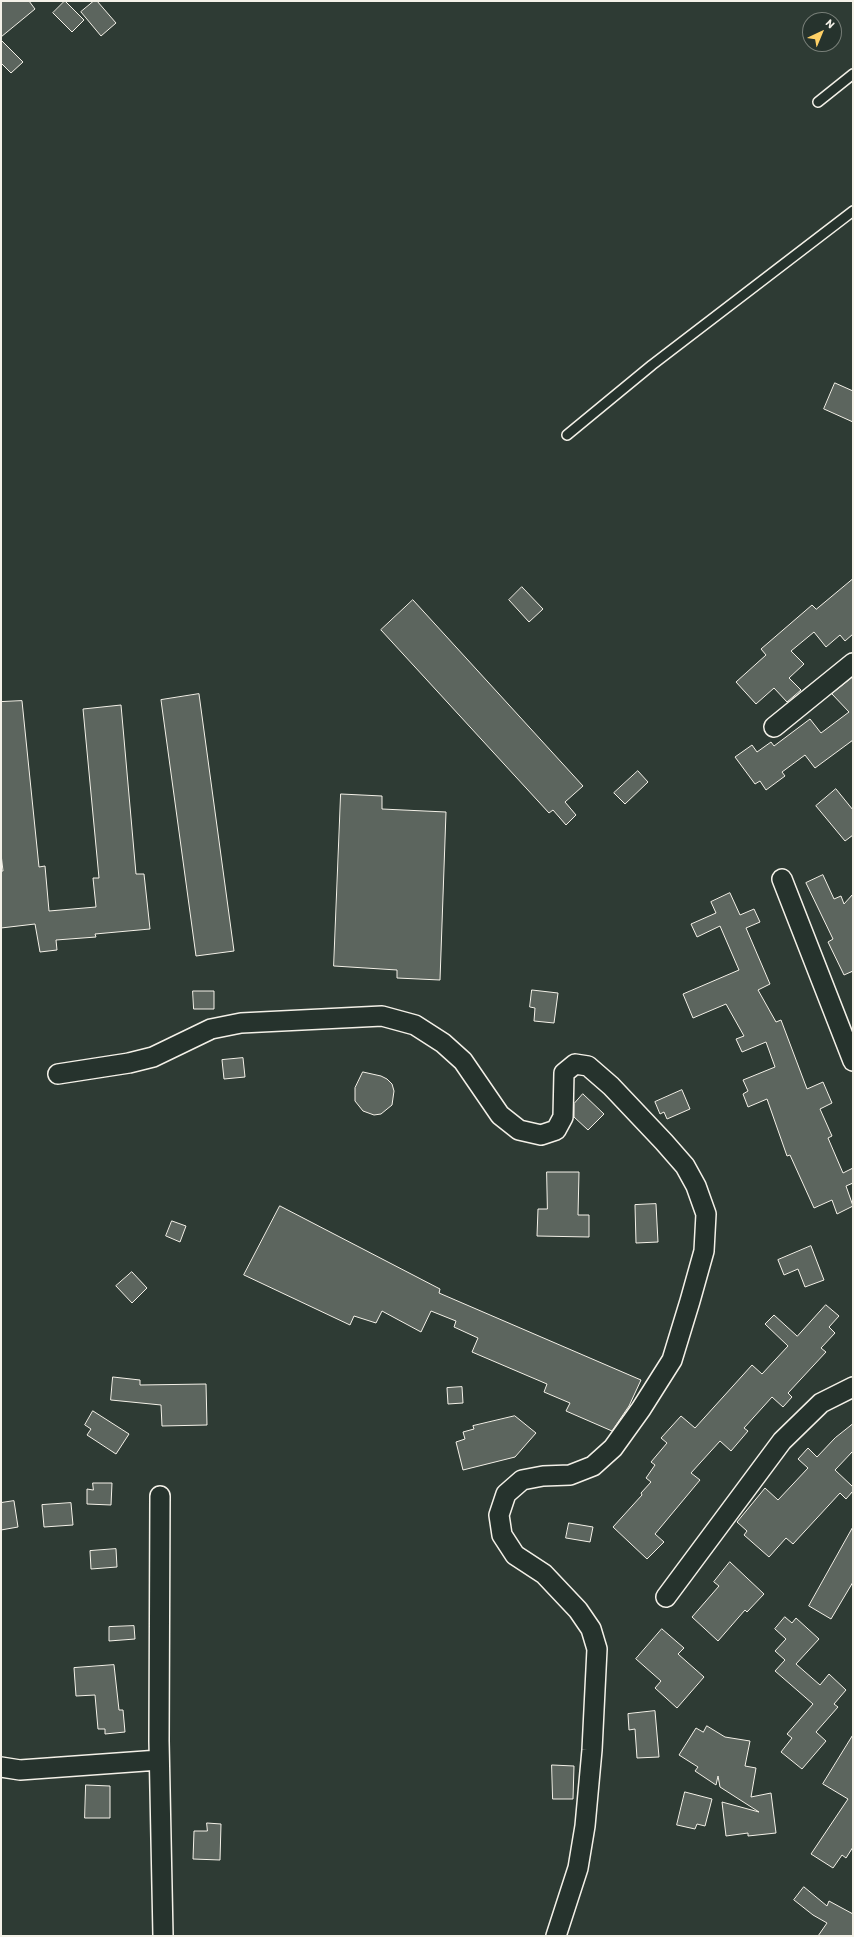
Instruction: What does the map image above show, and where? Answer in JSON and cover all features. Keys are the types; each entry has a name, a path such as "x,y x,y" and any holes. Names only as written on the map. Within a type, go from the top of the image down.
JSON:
{"street":[{"path":"774,727 853,663"},
{"path":"782,879 853,1061"},
{"path":"58,1074 129,1064 153,1057 211,1029 241,1023 382,1016 415,1025 443,1043 463,1061 500,1115 519,1130 541,1135 556,1130 563,1117 564,1073 576,1064 588,1066 611,1086 685,1166 696,1186 706,1214 704,1250 672,1360 614,1448 593,1466 570,1474 543,1476 522,1480 506,1494 499,1515 502,1534 515,1555 544,1574 578,1610 592,1629 597,1649 592,1750 585,1826 578,1868 556,1936"},
{"path":"666,1597 782,1441 821,1403 853,1387"},
{"path":"160,1496 159,1760 163,1936"},
{"path":"1,1767 20,1770 159,1760"}],"lane":[{"path":"818,102 853,74"},
{"path":"566,434 652,365 853,210"}],"building":[{"path":"1,1 29,1 35,9 1,37"},
{"path":"65,1 84,20 72,32 53,13"},
{"path":"94,1 97,1 116,23 101,36 81,12"},
{"path":"1,40 23,62 11,73 1,63"},
{"path":"835,383 853,391 853,422 824,409"},
{"path":"853,579 853,634 845,641 840,635 826,647 814,632 791,651 804,664 789,678 801,690 787,702 774,688 756,704 736,682 766,655 761,649 812,605 816,609"},
{"path":"522,587 543,609 529,622 509,600"},
{"path":"413,600 583,786 565,802 576,815 566,825 553,810 549,813 381,630"},
{"path":"853,677 853,740 815,768 805,755 782,772 785,776 766,790 760,781 755,784 735,757 752,745 757,752 771,742 774,746 810,719 821,733 849,712 832,694"},
{"path":"199,694 234,951 196,956 161,700"},
{"path":"22,701 39,867 45,866 49,911 96,907 93,878 99,878 83,709 121,705 136,874 144,874 150,929 95,934 96,937 56,940 57,950 40,952 35,924 1,928 1,871 3,871 1,854 1,702"},
{"path":"638,771 648,782 625,804 614,793"},
{"path":"836,789 853,810 853,835 845,841 816,806"},
{"path":"341,794 382,796 382,809 446,812 440,980 397,978 397,970 334,966"},
{"path":"823,875 834,899 841,896 844,904 853,894 853,971 844,975 828,942 833,939 806,883"},
{"path":"730,893 740,915 754,909 760,922 746,928 770,984 758,990 776,1022 781,1020 807,1089 823,1082 832,1103 820,1109 832,1136 828,1138 843,1173 853,1168 853,1183 846,1186 853,1206 837,1214 832,1200 814,1208 790,1155 787,1156 767,1099 748,1107 743,1094 748,1091 743,1080 775,1067 766,1042 742,1052 736,1039 744,1036 726,1004 693,1018 683,994 739,970 720,926 697,937 691,924 716,913 711,902"},
{"path":"532,990 558,993 554,1023 534,1021 535,1008 530,1007"},
{"path":"193,991 214,991 214,1009 194,1009"},
{"path":"243,1058 245,1077 224,1079 222,1060"},
{"path":"363,1072 381,1076 392,1084 394,1091 392,1105 381,1114 374,1115 363,1111 355,1101 355,1088"},
{"path":"682,1090 690,1109 667,1119 664,1112 660,1114 655,1102"},
{"path":"583,1094 604,1114 588,1130 574,1117 574,1104"},
{"path":"547,1172 579,1172 578,1215 589,1215 589,1237 537,1236 538,1209 547,1209"},
{"path":"656,1204 658,1242 636,1243 635,1205"},
{"path":"280,1206 440,1289 439,1293 641,1380 629,1406 612,1431 566,1411 570,1403 544,1392 547,1384 472,1352 478,1338 454,1327 456,1321 431,1311 421,1332 382,1311 376,1323 354,1316 350,1325 244,1275"},
{"path":"172,1221 186,1226 180,1242 166,1236"},
{"path":"811,1246 824,1280 805,1287 798,1269 784,1275 778,1260"},
{"path":"132,1272 147,1288 132,1303 116,1286"},
{"path":"826,1305 839,1316 829,1327 835,1333 821,1348 826,1352 788,1393 792,1397 783,1407 772,1397 744,1428 748,1431 731,1451 720,1441 691,1473 700,1480 655,1534 664,1542 647,1559 613,1527 642,1495 641,1493 651,1482 646,1478 655,1465 651,1462 667,1443 661,1438 681,1416 695,1428 752,1365 762,1374 788,1346 765,1324 774,1315 797,1336"},
{"path":"113,1377 140,1380 140,1385 206,1384 207,1425 162,1426 161,1405 111,1400"},
{"path":"462,1387 463,1403 448,1404 447,1388"},
{"path":"93,1411 129,1434 116,1454 87,1435 91,1429 85,1425"},
{"path":"515,1416 536,1433 515,1457 463,1470 456,1442 465,1439 463,1432 474,1429 473,1426"},
{"path":"853,1424 853,1451 835,1470 853,1487 853,1491 846,1499 840,1493 793,1544 786,1538 769,1557 744,1535 747,1531 737,1522 765,1488 778,1500 808,1468 798,1459 808,1448 817,1457 835,1438"},
{"path":"93,1483 112,1483 111,1505 87,1504 87,1489 93,1490"},
{"path":"14,1501 18,1527 1,1530 1,1503"},
{"path":"71,1503 73,1525 44,1527 42,1505"},
{"path":"569,1523 593,1527 590,1542 566,1538"},
{"path":"853,1527 853,1582 831,1619 809,1606"},
{"path":"116,1549 117,1567 91,1569 90,1551"},
{"path":"730,1562 764,1594 747,1612 745,1610 718,1641 692,1617 719,1586 714,1582"},
{"path":"785,1617 792,1623 796,1618 819,1639 796,1664 820,1685 829,1674 846,1690 834,1704 838,1707 816,1732 826,1741 802,1769 781,1752 792,1738 787,1734 813,1704 775,1671 785,1660 775,1651 786,1639 775,1629"},
{"path":"134,1626 135,1639 109,1641 109,1627"},
{"path":"662,1629 684,1648 678,1654 704,1677 677,1708 655,1688 661,1681 636,1659"},
{"path":"114,1665 119,1710 123,1710 125,1732 105,1734 105,1729 98,1729 95,1695 76,1696 74,1668"},
{"path":"655,1711 659,1757 637,1758 635,1729 629,1730 628,1714"},
{"path":"707,1726 725,1737 750,1741 745,1766 756,1768 751,1797 771,1793 776,1833 748,1836 748,1833 726,1836 722,1802 759,1812 720,1787 718,1776 716,1785 695,1771 698,1767 679,1755 696,1728 703,1732"},
{"path":"853,1735 853,1847 846,1858 842,1855 833,1868 811,1854 848,1799 823,1784"},
{"path":"552,1765 574,1766 573,1799 553,1799"},
{"path":"86,1785 110,1786 110,1818 85,1818"},
{"path":"685,1792 712,1799 705,1826 697,1824 695,1829 677,1825"},
{"path":"207,1823 221,1824 220,1860 193,1859 194,1831 207,1831"},
{"path":"804,1887 827,1906 829,1901 853,1914 853,1936 818,1936 827,1923 813,1915 794,1900"}]}
